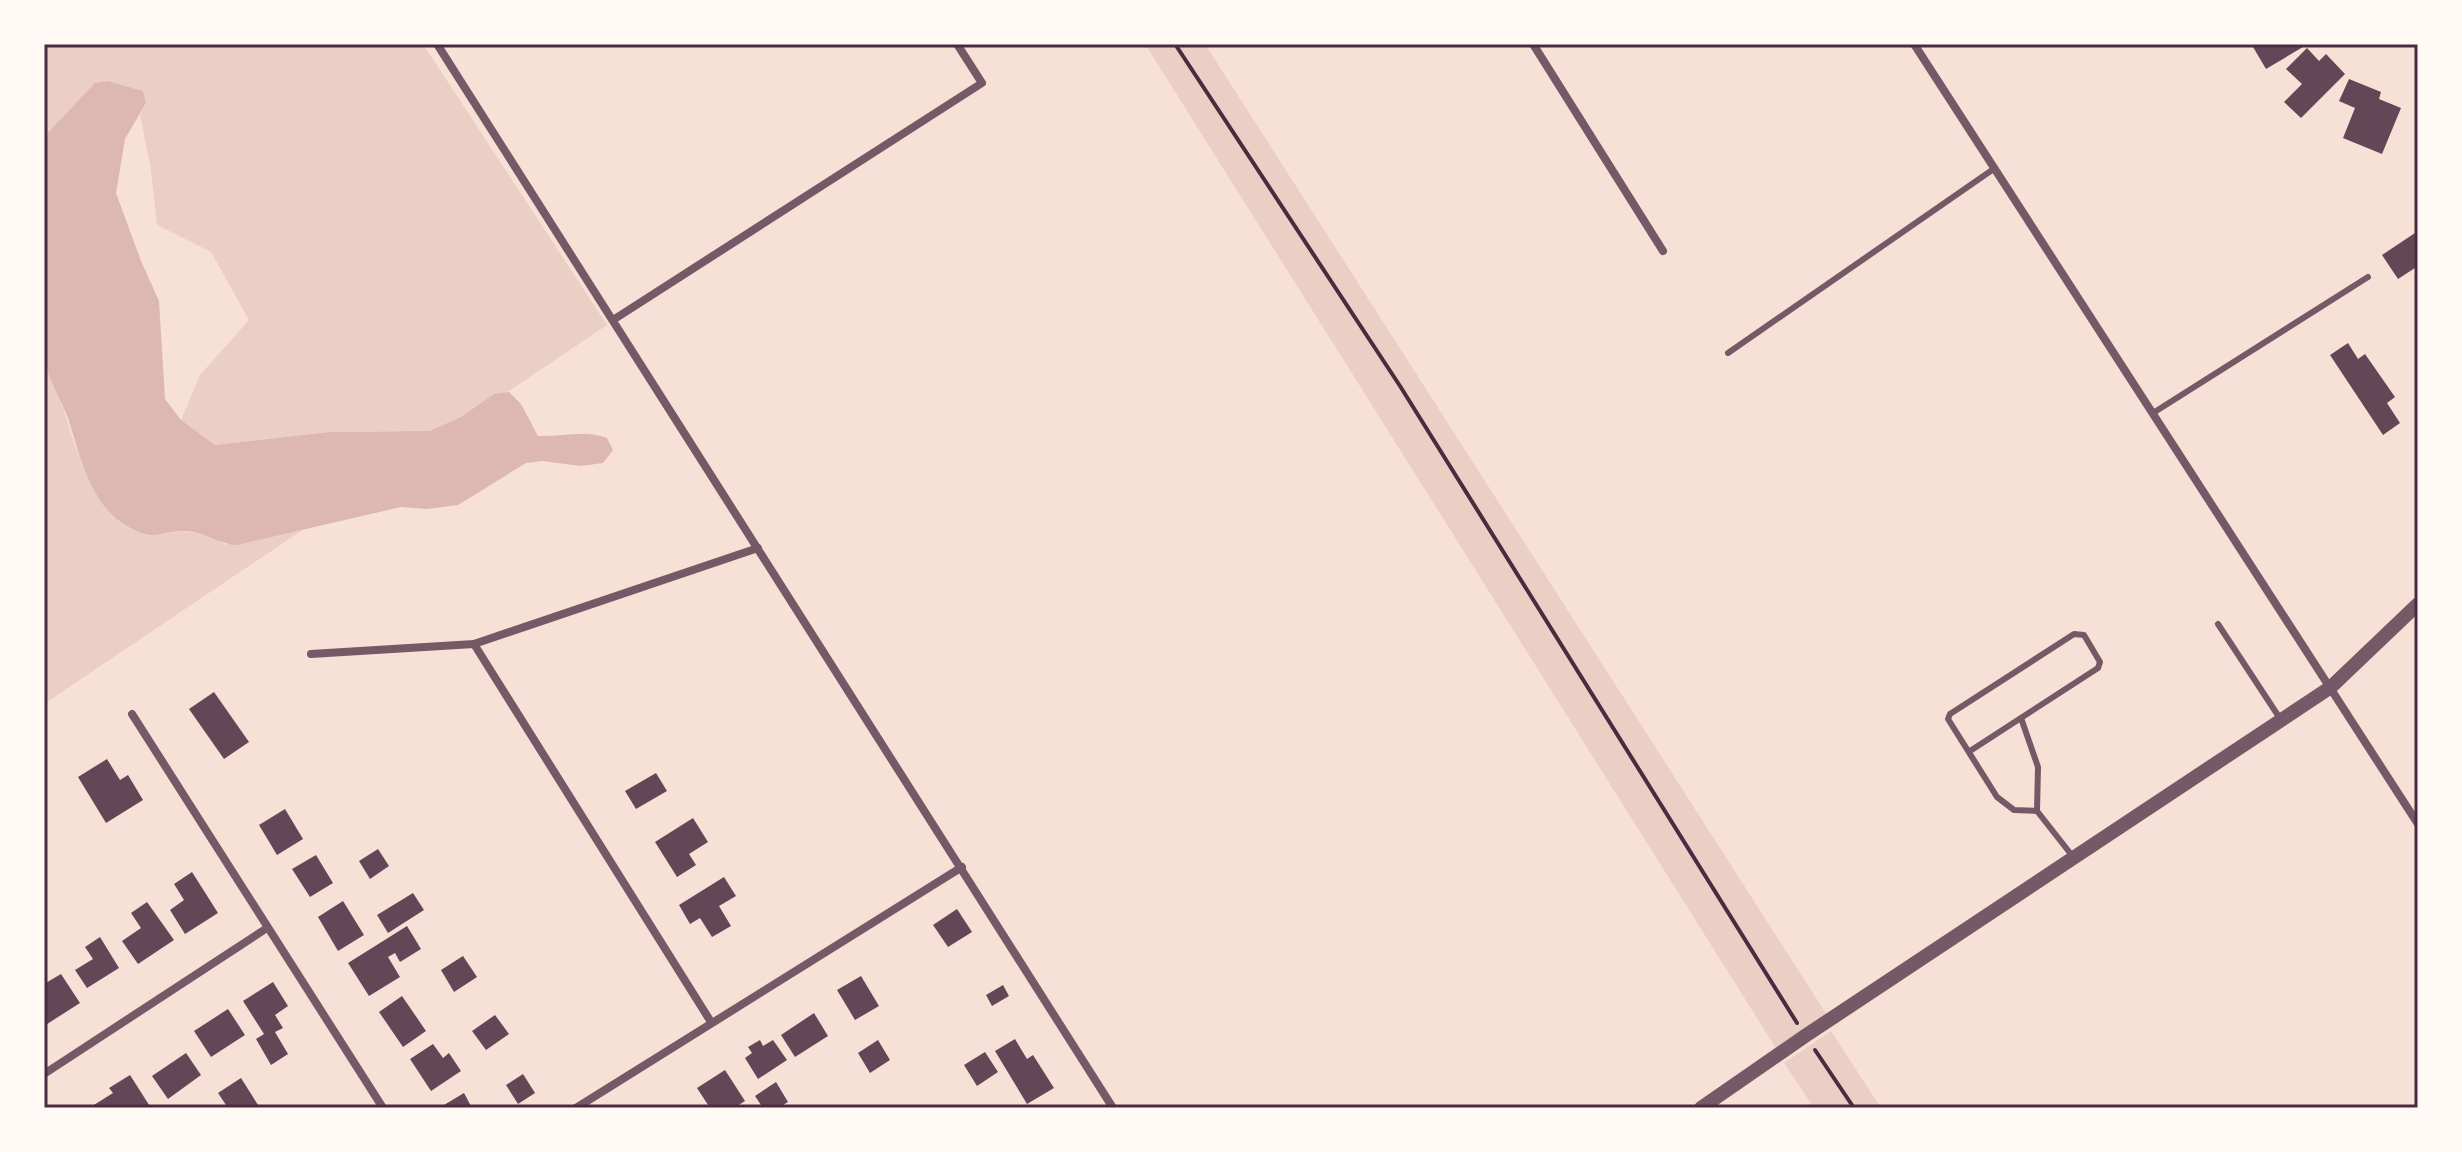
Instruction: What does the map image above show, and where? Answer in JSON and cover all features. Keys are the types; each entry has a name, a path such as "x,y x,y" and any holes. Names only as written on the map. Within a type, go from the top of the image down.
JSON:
{"street":[{"path":"437,44 1113,1108"},
{"path":"613,320 982,83 957,44"},
{"path":"1533,44 1663,251"},
{"path":"1914,44 2418,824"},
{"path":"311,654 474,644 758,548"},
{"path":"1701,1108 2331,687 2418,604"},
{"path":"474,644 711,1022"},
{"path":"132,714 383,1108"},
{"path":"576,1108 962,867"},
{"path":"44,1074 267,928"}],"lane":[{"path":"1728,353 1995,168"},
{"path":"2153,413 2368,277"},
{"path":"2218,624 2281,720"},
{"path":"1970,751 2098,668 2100,662 2084,635 2074,634 1950,714 1948,719 1997,797 2014,810 2037,811"},
{"path":"2021,718 2038,767 2037,811 2074,858"}],"path":[{"path":"1175,44 1408,400 1805,1036 1854,1108"}],"shaded area":[{"path":"44,44 423,44 607,325 44,704 44,360 90,481 119,521 144,534 187,532 208,536 226,545 403,431 329,432 215,445 181,420 200,375 249,320 211,252 157,225 151,170 140,115 146,103 143,91 108,81 44,137"},
{"path":"1145,44 1205,44 1827,1015 1777,1050"},
{"path":"108,81 143,91 146,103 125,139 116,193 159,301 165,399 181,420 215,445 329,432 430,431 461,417 494,394 509,392 521,404 538,436 599,435 607,438 613,450 603,463 581,466 542,461 526,463 458,505 427,509 401,507 237,545 186,531 145,534 115,518 95,493 82,463 68,418 48,371 43,338 44,137 95,83"},
{"path":"1831,1031 1881,1108 1814,1108 1784,1063"}],"building":[{"path":"2259,44 2308,44 2266,69 2253,47"},
{"path":"2307,48 2319,61 2326,54 2345,74 2301,118 2284,102 2302,84 2286,69"},
{"path":"2349,79 2381,92 2379,99 2401,108 2382,154 2343,138 2355,108 2339,101"},
{"path":"2418,231 2418,266 2398,279 2382,255"},
{"path":"2348,343 2358,359 2365,354 2395,397 2387,403 2400,423 2383,435 2330,355"},
{"path":"214,692 249,742 224,759 189,709"},
{"path":"107,759 120,780 128,775 143,800 106,823 78,777"},
{"path":"656,773 667,791 636,809 625,791"},
{"path":"285,809 303,839 277,855 259,825"},
{"path":"693,818 708,842 689,854 696,865 677,877 655,842"},
{"path":"378,849 389,866 370,879 359,861"},
{"path":"316,855 333,883 310,897 292,869"},
{"path":"192,872 218,913 185,934 170,910 184,900 174,884"},
{"path":"724,877 736,896 719,906 731,926 712,937 700,918 690,924 679,905"},
{"path":"413,893 424,910 388,933 377,915"},
{"path":"343,901 364,935 338,951 318,917"},
{"path":"147,902 174,940 138,964 122,941 141,928 131,913"},
{"path":"957,909 972,932 948,947 933,925"},
{"path":"407,926 421,949 400,962 395,953 388,957 400,977 369,996 348,963"},
{"path":"100,937 119,968 87,988 75,970 93,959 85,947"},
{"path":"463,956 477,977 454,992 441,970"},
{"path":"61,974 80,1003 44,1026 44,984"},
{"path":"861,976 879,1006 855,1020 837,990"},
{"path":"273,982 288,1006 275,1015 283,1028 275,1032 288,1054 271,1065 256,1039 264,1034 243,1001"},
{"path":"1003,985 1009,996 992,1006 986,995"},
{"path":"402,996 426,1031 403,1047 379,1012"},
{"path":"228,1009 245,1035 211,1057 194,1031"},
{"path":"814,1013 828,1036 795,1057 781,1035"},
{"path":"495,1015 509,1034 486,1050 472,1031"},
{"path":"1015,1039 1027,1059 1033,1055 1054,1088 1027,1104 995,1051"},
{"path":"760,1040 763,1046 773,1040 787,1060 758,1079 745,1058 752,1053 748,1047"},
{"path":"878,1040 890,1060 870,1073 858,1053"},
{"path":"433,1044 443,1058 449,1053 461,1071 431,1091 410,1059"},
{"path":"985,1052 998,1072 977,1086 964,1065"},
{"path":"186,1053 201,1075 168,1099 152,1076"},
{"path":"725,1070 745,1101 734,1108 710,1108 697,1088"},
{"path":"523,1074 535,1093 518,1104 506,1085"},
{"path":"130,1075 151,1108 89,1108 113,1093 109,1088"},
{"path":"241,1078 258,1105 228,1108 218,1093"},
{"path":"776,1082 788,1102 778,1108 763,1108 755,1096"},
{"path":"464,1093 472,1108 439,1108"}]}
